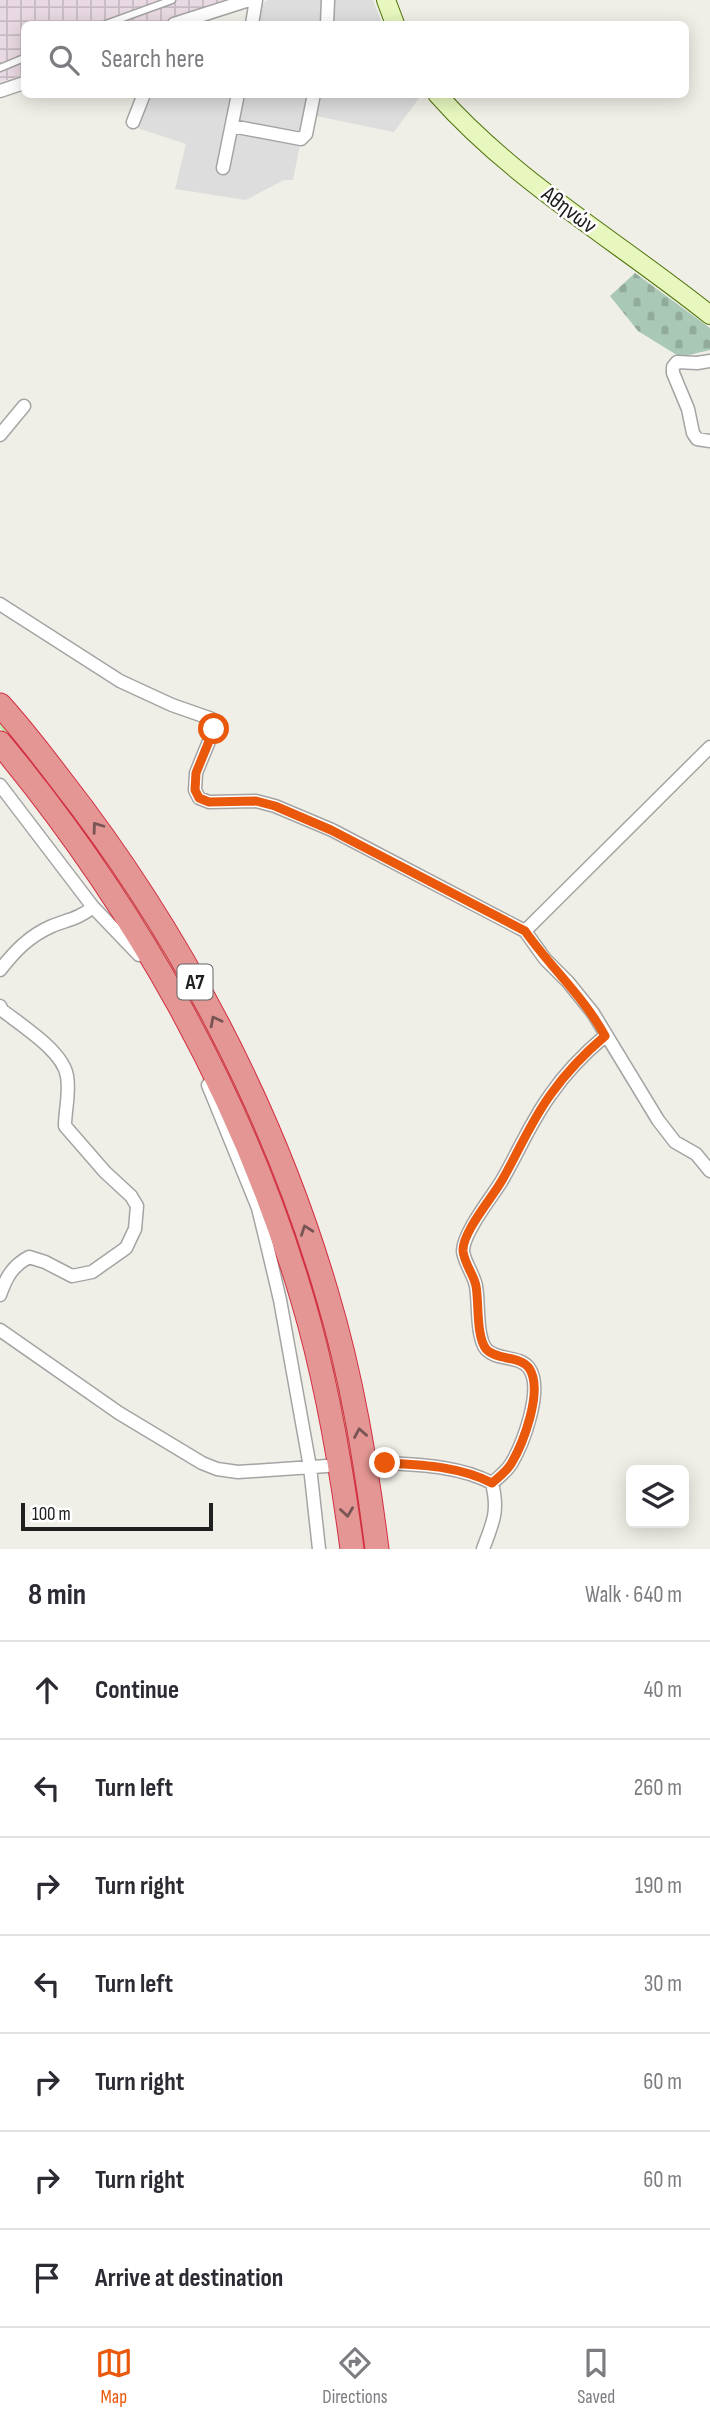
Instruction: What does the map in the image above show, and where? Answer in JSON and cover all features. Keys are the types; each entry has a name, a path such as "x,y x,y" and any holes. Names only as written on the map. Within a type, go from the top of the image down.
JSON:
{"highway":[{"name":"Α7","path":"0,705 80,805 143,895 215,1020 262,1119 292,1192 327,1294 357,1415 377,1549"},
{"name":"Α7","path":"0,743 60,817 123,908 192,1031 251,1156 287,1251 313,1338 332,1419 352,1549"}],"main road":[{"path":"386,0 393,21"},
{"name":"Αθηνών","path":"441,98 487,144 535,184 710,314"}],"street":[{"path":"183,21 249,0"},
{"path":"252,21 256,0"},
{"path":"327,21 328,0"},
{"path":"0,91 21,84"},
{"path":"133,122 142,98"},
{"path":"223,168 237,98"},
{"path":"232,126 301,139 307,131 313,98"},
{"path":"710,361 677,362 673,373 688,409 693,433 698,439 710,440"},
{"path":"0,435 24,406"},
{"path":"0,604 120,681 172,705 212,719 214,729 196,773 195,790 199,798 209,802 256,801 275,806 331,830 525,931 545,959 593,1013 658,1121 676,1142 696,1154 710,1171"},
{"path":"525,931 710,747"},
{"path":"0,785 93,907 132,945 162,990 201,1068 243,1167 258,1208 280,1300 310,1467 319,1549"},
{"path":"0,970 17,948 36,934 75,918 93,907"},
{"path":"0,1006 61,1059 67,1074 65,1126 105,1172 131,1196 137,1206 135,1228 125,1248 92,1272 72,1276 29,1257 17,1263 7,1277 0,1295"},
{"path":"492,1483 513,1461 535,1401 533,1380 528,1368 517,1360 497,1356 485,1348 476,1287 463,1252 466,1239 552,1091 588,1050 605,1036"},
{"path":"0,1331 119,1413 202,1463 217,1469 238,1472 327,1466"},
{"path":"385,1463 429,1465 457,1470 492,1483"},
{"path":"483,1549 496,1512 492,1483"}],"lane":[{"path":"114,21 172,0"},
{"path":"0,68 21,59"}],"shaded area":[{"path":"0,0 230,0 170,21 21,21 21,76 0,82"},
{"path":"268,0 373,0 381,21 258,21 262,4"},
{"path":"151,98 419,98 394,132 306,114 293,180 284,180 246,200 175,189 186,144 137,128"}],"green space":[{"path":"635,273 710,328 710,350 680,357 638,331 610,296"},
{"path":"0,718 73,808 175,965 264,1147 302,1245 342,1386 368,1549 362,1549 278,1198 30,765 0,728"}],"route":[{"path":"214,729 196,773 195,790 199,798 209,802 256,801 275,806 331,830 525,931 545,959 593,1013 605,1036 588,1050 552,1091 466,1239 463,1252 476,1287 485,1348 497,1356 517,1360 528,1368 533,1380 535,1401 513,1461 492,1483 457,1470 429,1465 385,1463"}]}
